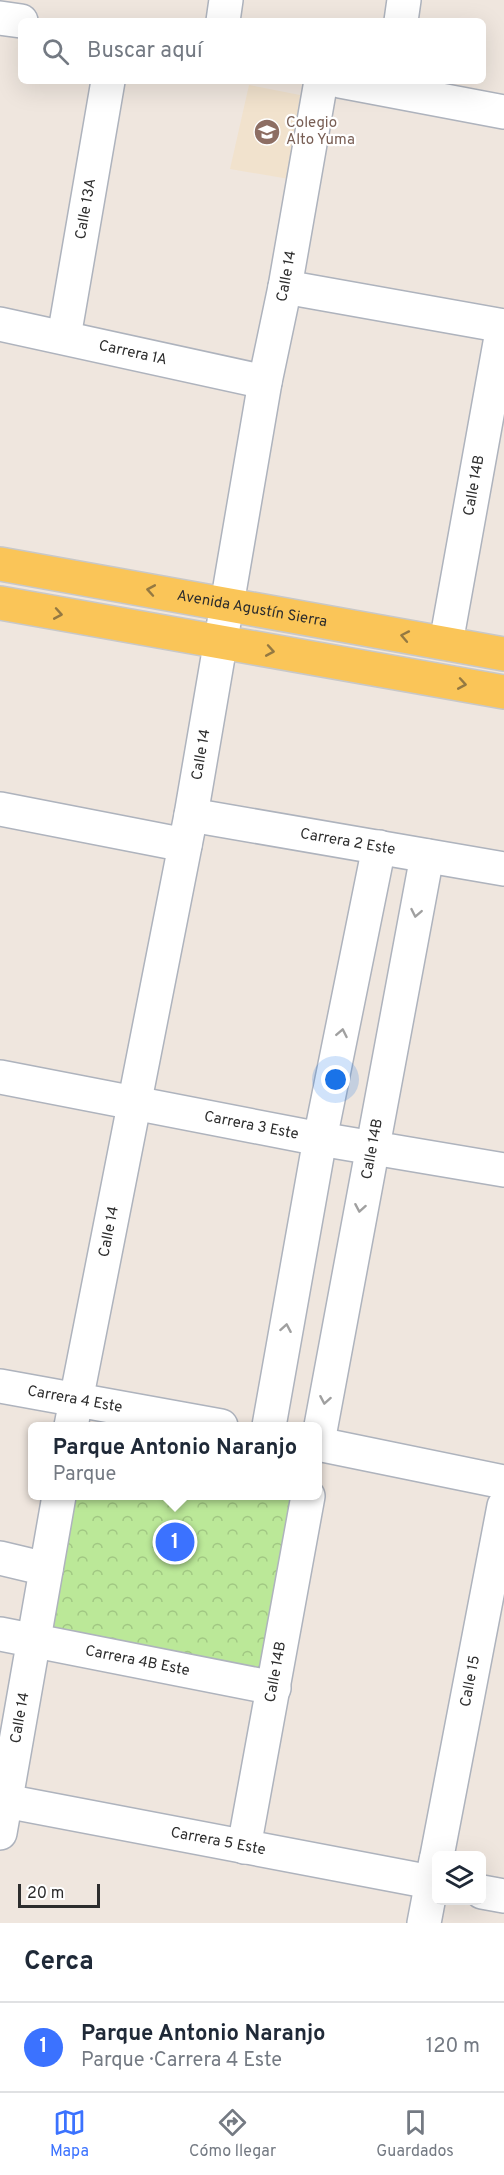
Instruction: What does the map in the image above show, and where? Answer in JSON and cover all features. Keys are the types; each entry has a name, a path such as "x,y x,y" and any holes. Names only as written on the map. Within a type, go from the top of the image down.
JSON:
{"main road":[{"name":"Avenida Agustín Sierra","path":"0,564 504,654"},
{"path":"0,603 504,692"}],"street":[{"path":"223,18 226,0"},
{"path":"401,18 404,0"},
{"path":"0,18 18,21"},
{"name":"Calle 13A","path":"64,337 107,84"},
{"name":"Calle 14","path":"73,1413 188,830 265,382 285,287 320,84"},
{"path":"389,85 504,112"},
{"path":"285,287 503,326"},
{"name":"Carrera 1A","path":"0,324 265,382"},
{"name":"Calle 14B","path":"446,643 503,326"},
{"name":"Carrera 2 Este","path":"0,809 188,830 379,847 504,869"},
{"path":"270,1422 320,1139 379,847"},
{"name":"Calle 14B","path":"322,1422 427,856"},
{"name":"Carrera 3 Este","path":"0,1077 136,1101 320,1139 504,1170"},
{"name":"Carrera 4 Este","path":"0,1386 73,1413 175,1422"},
{"path":"322,1444 504,1482"},
{"name":"Calle 14","path":"0,1833 3,1800 34,1642 58,1500"},
{"name":"Calle 14B","path":"244,1847 307,1500"},
{"name":"Calle 15","path":"440,1851 504,1506"},
{"path":"0,1558 46,1569"},
{"name":"Carrera 4B Este","path":"0,1634 274,1688"},
{"name":"Carrera 5 Este","path":"3,1800 244,1847 432,1870"},
{"name":"Calle 15","path":"424,1923 432,1888"},
{"path":"486,1893 504,1896"}],"shaded area":[{"name":"Colegio Alto Yuma","path":"249,85 300,95 289,179 230,169"}],"green space":[{"path":"72,1500 291,1500 262,1670 50,1629"}],"place":[{"name":"Colegio Alto Yuma","path":"267,132"},
{"name":"Parque Antonio Naranjo","path":"175,1542"}]}
